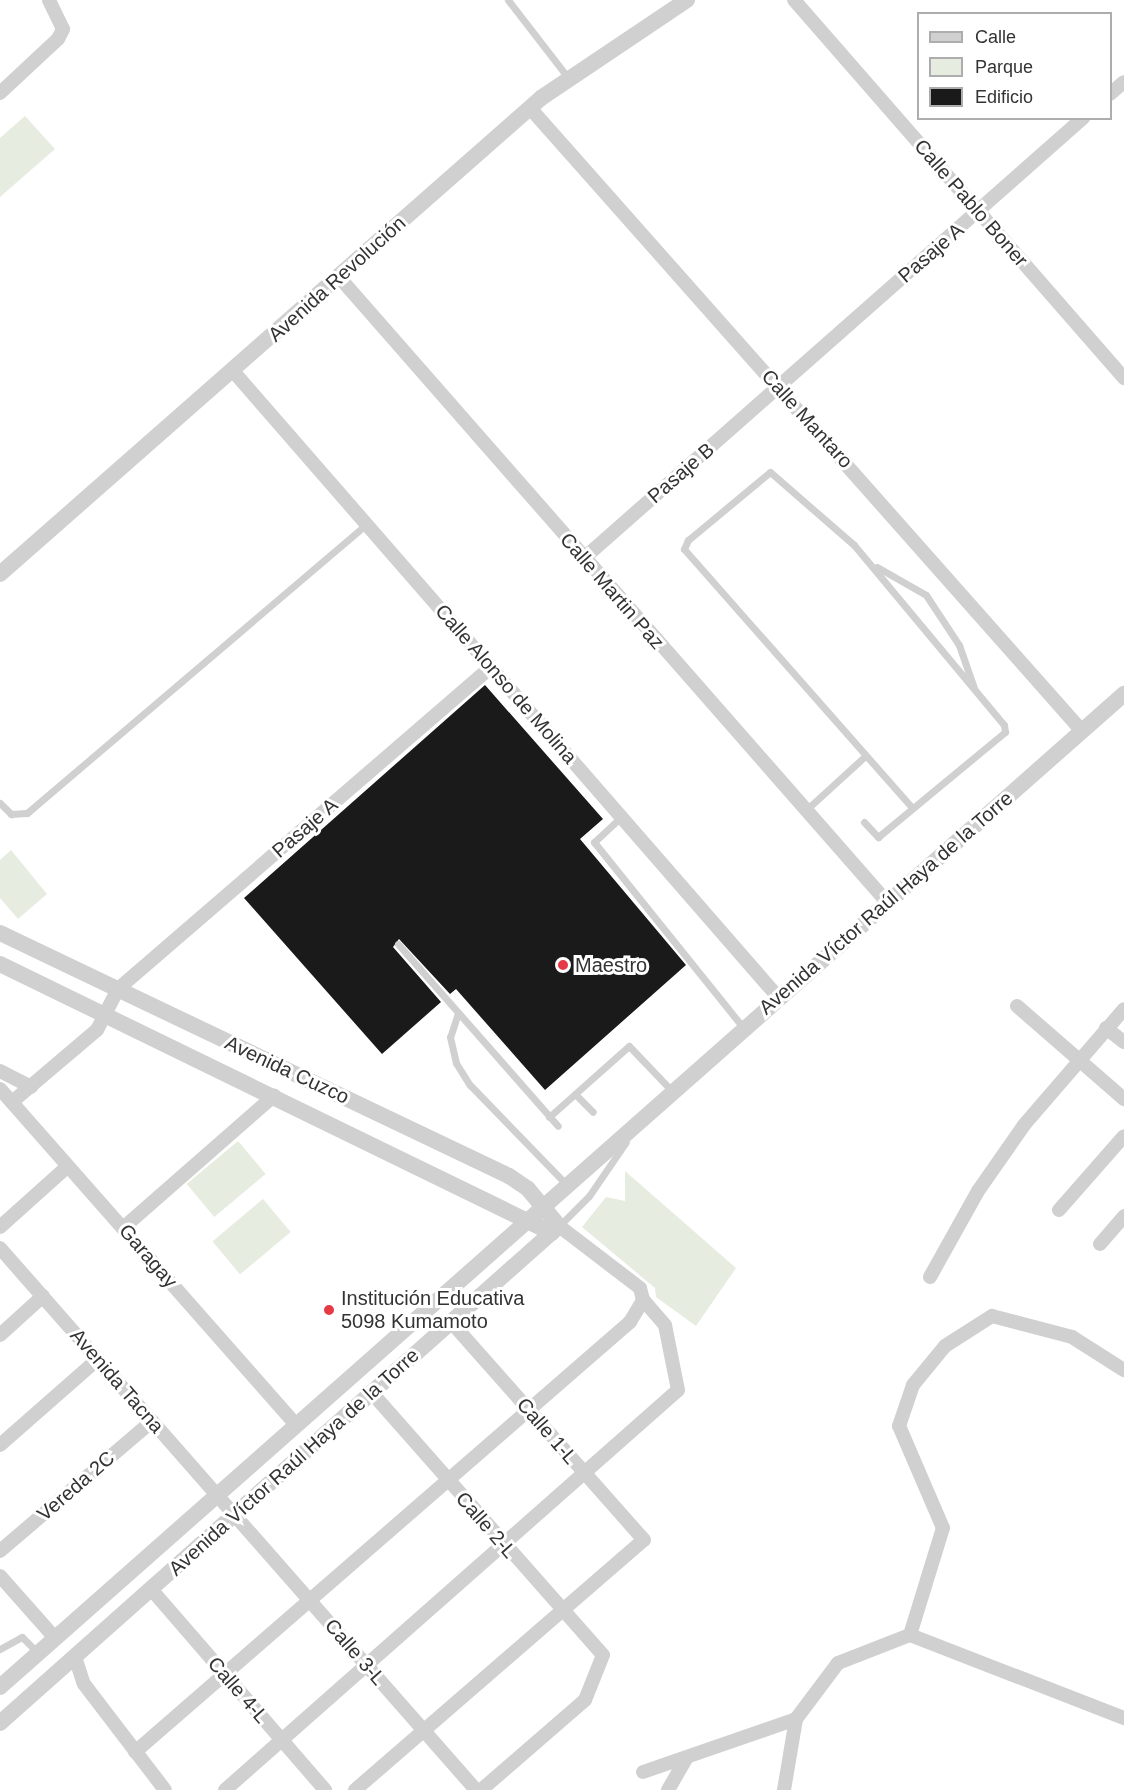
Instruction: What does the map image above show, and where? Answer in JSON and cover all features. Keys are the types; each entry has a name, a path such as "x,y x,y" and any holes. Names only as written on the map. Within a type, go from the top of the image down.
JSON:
{"street":[{"path":"0,92 58,39 63,29 49,0"},
{"name":"Avenida Revolución","path":"0,574 530,108 687,0"},
{"name":"Calle Pablo Boner","path":"794,0 1124,378"},
{"path":"1112,92 1124,82"},
{"name":"Calle Mantaro","path":"530,108 1082,730"},
{"name":"Pasaje A","path":"779,388 1081,120"},
{"name":"Calle Martin Paz","path":"339,277 583,559 887,902"},
{"name":"Calle Alonso de Molina","path":"233,371 778,997"},
{"name":"Pasaje B","path":"583,559 779,388"},
{"name":"Pasaje A","path":"118,989 491,667"},
{"name":"Avenida Víctor Raúl Haya de la Torre","path":"0,1687 527,1219 540,1204 1124,694"},
{"name":"Avenida Cuzco","path":"0,933 509,1176 540,1204 556,1229"},
{"name":"Avenida Cuzco","path":"0,964 527,1219 556,1229"},
{"path":"12,1102 106,1016 118,989"},
{"path":"1017,1006 1124,1099"},
{"path":"930,1277 978,1191 1078,1059 1124,1009"},
{"path":"1106,1028 1124,1042"},
{"path":"0,1071 31,1087"},
{"name":"Garagay","path":"0,1089 295,1424"},
{"path":"123,1228 274,1096"},
{"path":"1059,1210 1124,1136"},
{"path":"0,1227 68,1166"},
{"path":"1100,1244 1124,1216"},
{"path":"225,1790 678,1390 665,1325 642,1300 640,1288 556,1229"},
{"name":"Avenida Víctor Raúl Haya de la Torre","path":"0,1723 556,1229"},
{"name":"Avenida Tacna","path":"0,1248 235,1514"},
{"path":"0,1335 43,1296"},
{"path":"135,1752 630,1322 642,1300"},
{"path":"910,1635 943,1528 899,1426 913,1386 945,1346 992,1316 1072,1337 1124,1370"},
{"name":"Calle 1-L","path":"452,1322 644,1540 561,1610"},
{"path":"0,1445 98,1359"},
{"name":"Calle 2-L","path":"372,1393 503,1546 603,1655 585,1701 481,1790"},
{"name":"Vereda 2C","path":"0,1551 152,1421"},
{"name":"Calle 3-L","path":"235,1514 476,1790"},
{"path":"0,1576 55,1638"},
{"name":"Calle 4-L","path":"151,1589 325,1790"},
{"path":"355,1790 561,1610"},
{"path":"784,1790 796,1719 838,1663 910,1635 1124,1718"},
{"path":"75,1656 84,1684 165,1790"},
{"path":"643,1772 796,1719"},
{"path":"668,1790 686,1759"}],"lane":[{"path":"508,0 569,80"},
{"path":"864,822 878,837 1005,732 975,691 873,566 770,472 688,540 684,549 864,757 912,808"},
{"path":"0,803 11,813 27,813 366,524"},
{"path":"873,566 926,595 959,645 975,691"},
{"path":"806,810 864,757"},
{"path":"621,817 594,842 743,1027"},
{"path":"398,944 558,1126"},
{"path":"458,1013 450,1037 456,1063 470,1085 565,1183"},
{"path":"549,1117 629,1046 672,1090"},
{"path":"575,1094 593,1112"},
{"name":"Avenida Víctor Raúl Haya de la Torre","path":"556,1229 589,1196 647,1112"},
{"path":"0,1649 22,1637 38,1653"}],"green space":[{"path":"25,116 55,149 0,197 0,138"},
{"path":"11,850 47,894 18,919 0,898 0,860"},
{"path":"238,1141 266,1174 214,1217 187,1184"},
{"path":"625,1171 736,1268 696,1326 656,1297 655,1288 582,1227 606,1197 625,1201"},
{"path":"263,1199 291,1232 240,1274 212,1241"}],"building":[{"path":"485,685 603,819 580,839 686,965 545,1090 456,989 450,994 399,939 393,947 441,1002 382,1054 244,898"}],"place":[{"name":"Maestro","path":"563,965"},
{"name":"Institución Educativa 5098 Kumamoto","path":"329,1310"}]}
